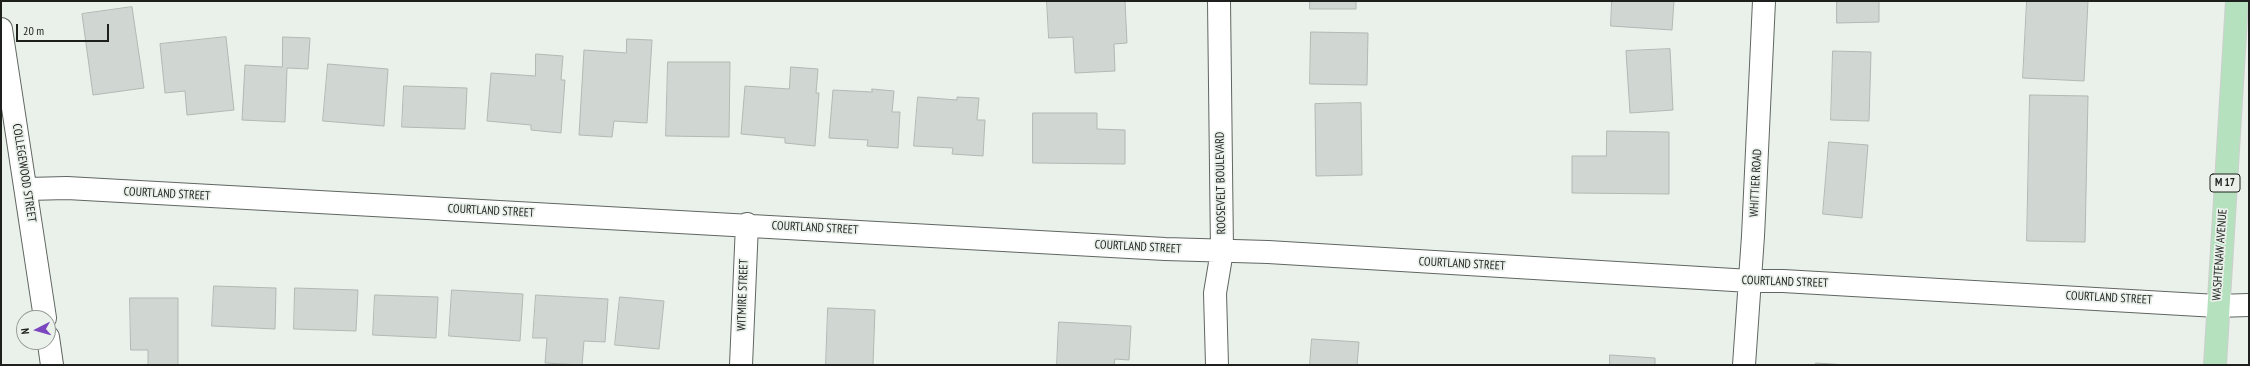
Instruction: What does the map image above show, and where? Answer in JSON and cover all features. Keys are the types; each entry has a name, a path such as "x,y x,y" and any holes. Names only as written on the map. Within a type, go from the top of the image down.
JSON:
{"main road":[{"name":"WASHTENAW AVENUE","path":"2215,365 2217,306 2236,1"}],"street":[{"name":"ROOSEVELT BOULEVARD","path":"1217,365 1215,293 1222,251 1219,1"},
{"name":"WHITTIER ROAD","path":"1744,365 1750,281 1764,1"},
{"name":"COLLEGEWOOD STREET","path":"1,29 27,190 44,310"},
{"name":"COURTLAND STREET","path":"27,190 67,188 747,224 1750,281 1783,280 2217,306 2249,305"},
{"name":"WITMIRE STREET","path":"741,365 747,224"},
{"path":"50,350 52,365"}],"building":[{"path":"1047,1 1125,1 1127,43 1114,44 1115,71 1075,73 1073,37 1049,38"},
{"path":"1310,1 1356,1 1356,9 1310,9"},
{"path":"1612,1 1674,1 1672,30 1611,26"},
{"path":"1837,1 1879,1 1879,22 1837,23"},
{"path":"2027,1 2088,1 2084,81 2023,78"},
{"path":"132,7 144,88 93,95 82,14"},
{"path":"1311,32 1368,33 1367,85 1310,84"},
{"path":"226,37 234,110 187,115 185,91 165,93 160,44"},
{"path":"283,37 310,38 308,69 287,68 285,122 242,120 245,65 282,67"},
{"path":"627,39 652,40 647,123 614,121 612,137 579,135 584,50 626,53"},
{"path":"1670,49 1673,110 1630,113 1626,51"},
{"path":"1833,51 1871,52 1869,121 1831,120"},
{"path":"536,54 563,56 561,80 565,80 561,133 531,130 531,125 487,121 491,73 535,76"},
{"path":"668,62 730,62 729,137 666,136"},
{"path":"328,64 388,69 384,126 323,121"},
{"path":"791,67 818,69 816,93 819,93 815,146 785,143 785,138 741,134 745,86 789,89"},
{"path":"404,86 467,88 465,129 402,127"},
{"path":"872,89 894,91 892,112 900,112 898,148 867,146 868,140 829,138 833,90 872,92"},
{"path":"2030,95 2088,96 2085,242 2027,241"},
{"path":"918,97 957,100 957,97 979,98 977,120 985,120 983,156 952,154 953,148 914,146"},
{"path":"1361,103 1362,175 1316,176 1315,104"},
{"path":"1033,113 1097,113 1097,129 1125,130 1125,164 1033,163"},
{"path":"1607,131 1669,132 1669,194 1572,193 1572,156 1606,156"},
{"path":"1829,142 1868,145 1862,218 1823,214"},
{"path":"214,286 276,288 275,329 212,326"},
{"path":"295,288 358,290 356,331 294,329"},
{"path":"452,290 523,294 520,341 449,336"},
{"path":"375,295 438,297 436,338 373,335"},
{"path":"536,295 608,299 605,342 584,341 582,365 545,363 547,338 533,338"},
{"path":"620,297 664,301 659,349 615,345"},
{"path":"130,298 178,298 178,365 148,365 148,350 131,350"},
{"path":"828,308 875,310 873,365 826,365"},
{"path":"1059,322 1131,326 1129,360 1115,359 1114,365 1057,365"},
{"path":"1312,339 1359,342 1357,365 1310,365"},
{"path":"1610,355 1655,358 1655,365 1610,365"},
{"path":"1816,363 1848,365 1816,365"}]}
